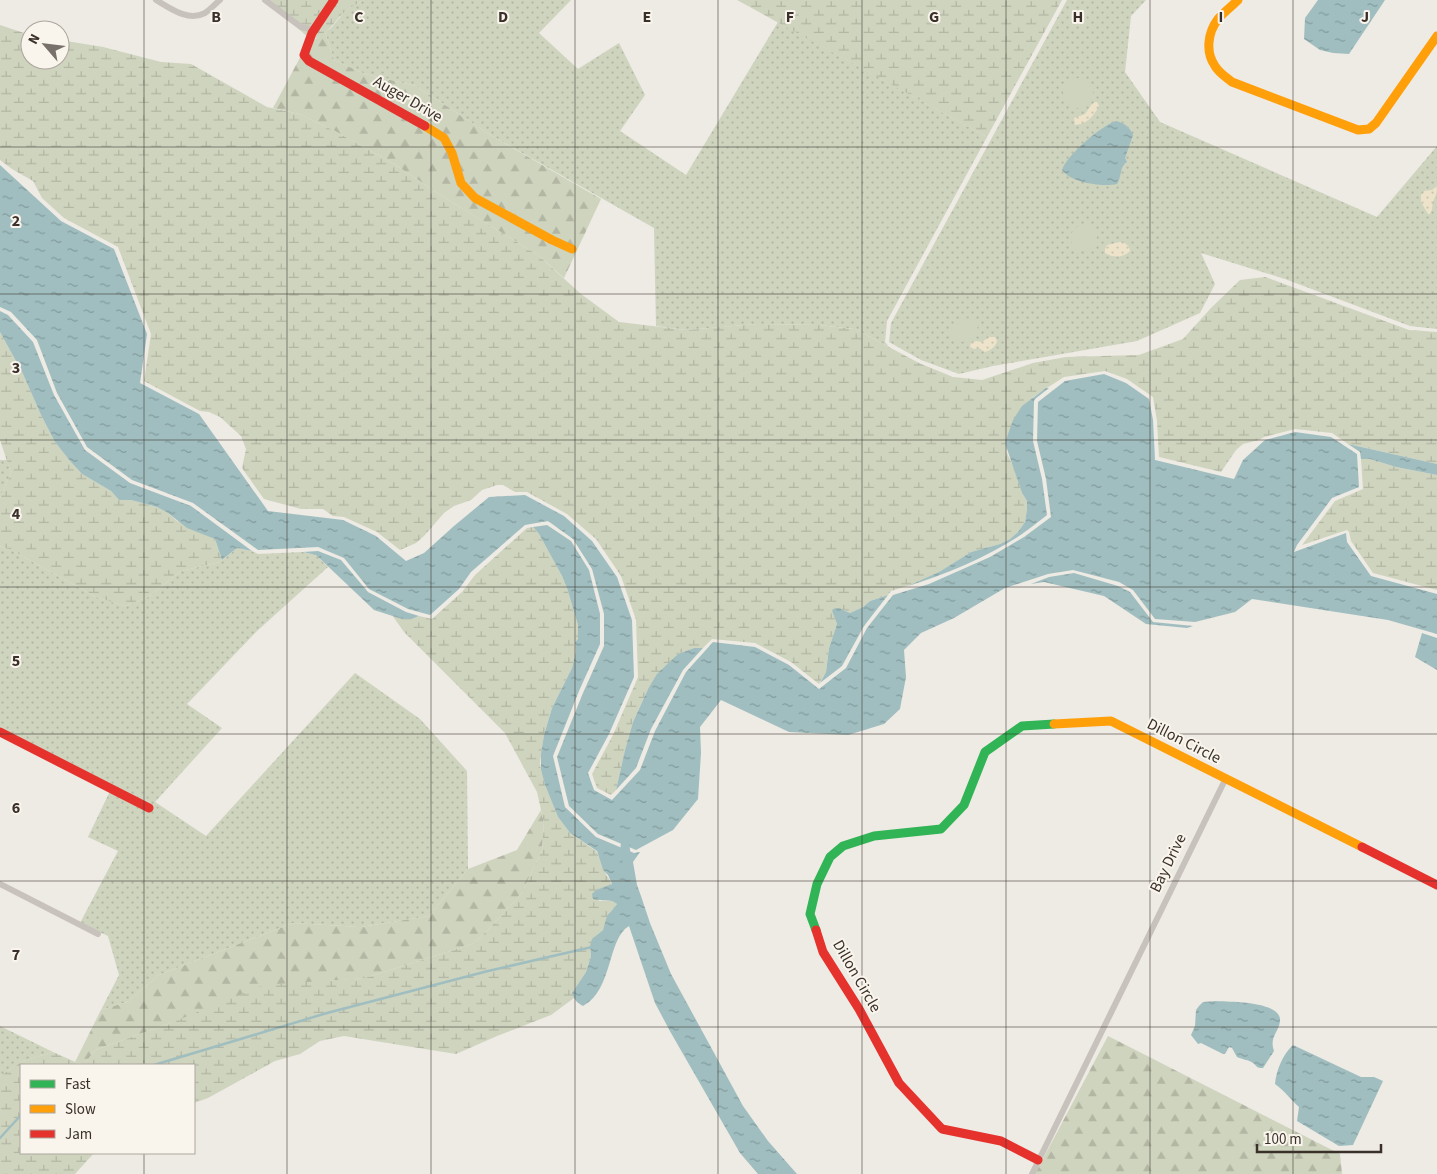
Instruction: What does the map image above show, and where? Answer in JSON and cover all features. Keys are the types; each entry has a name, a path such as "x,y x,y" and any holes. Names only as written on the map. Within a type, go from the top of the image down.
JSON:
{"street":[{"path":"156,0 184,15 196,15 206,13 220,0"},
{"path":"265,0 301,26 314,30 334,0"},
{"path":"1238,0 1218,19 1210,36 1209,48 1213,62 1219,72 1232,82 1358,130 1368,129 1376,122 1437,36"},
{"name":"Auger Drive","path":"314,30 304,55 431,128 444,138 452,153 461,183 476,198 572,249"},
{"name":"Dillon Circle","path":"1038,1160 1001,1142 942,1129 899,1083 859,1009 823,952 810,914 817,884 826,865 830,857 843,846 874,836 941,829 964,805 985,752 1022,726 1111,721 1226,778"},
{"path":"0,732 149,808"},
{"path":"1226,778 1437,885"},
{"name":"Bay Drive","path":"1032,1174 1226,778"},
{"path":"0,884 98,934"}],"green space":[{"path":"266,0 364,0 347,10 321,36 310,39"},
{"path":"364,0 571,0 539,33 578,69 619,43 645,95 620,131 686,175 778,22 987,137 887,321 885,342 889,347 855,329 818,325 757,324 686,330 656,326 654,228 492,136 416,86 365,74 334,60 325,32 331,28 346,10"},
{"path":"737,0 1062,0 987,137"},
{"path":"1067,0 1146,0 1131,16 1125,72 1160,122 1377,217 1437,146 1437,329 1410,326 1285,279 1201,253 1215,284 1200,313 1137,341 993,366 959,374 921,360 889,342 891,323"},
{"path":"0,25 20,32 20,70 70,70 70,42 103,47 161,62 191,64 267,107 299,114 333,130 394,164 538,255 581,294 619,322 686,330 757,324 818,325 855,329 919,363 953,377 982,380 1033,363 1066,357 1139,355 1183,339 1240,280 1265,277 1409,330 1437,332 1437,464 1348,444 1332,433 1295,429 1243,444 1236,450 1221,472 1159,457 1157,421 1153,397 1127,379 1105,371 1064,377 1033,397 1006,451 1022,493 1027,501 1025,522 1018,532 1000,544 971,552 939,572 917,583 891,591 888,595 870,601 863,607 850,613 844,610 832,611 837,624 829,648 826,672 819,684 791,662 755,643 712,639 703,648 694,648 678,654 648,689 633,722 616,790 611,795 597,788 592,774 613,735 638,677 636,620 621,576 596,539 567,514 527,492 515,492 503,485 482,490 471,500 454,506 444,513 416,543 400,550 377,532 344,517 333,516 323,509 301,509 264,499 242,468 246,449 241,436 220,417 209,412 200,411 144,381 151,334 118,247 64,218 42,198 33,181 0,160"},
{"path":"325,32 334,60 365,74 416,86 492,136 601,199 564,278 538,255 394,164 333,130 299,114 273,108 310,39 315,39"},
{"path":"1078,78 1089,82 1093,93 1089,104 1078,108 1067,104 1063,93 1067,82"},
{"path":"1084,225 1093,229 1097,238 1093,247 1084,251 1075,247 1071,238 1075,229"},
{"path":"962,318 975,321 978,329 972,337 960,342 952,336 950,330 957,320"},
{"path":"0,332 23,374 55,442 82,474 111,491 119,500 131,500 157,507 177,521 215,539 222,560 220,562 181,571 148,597 125,606 96,597 13,551 0,546 0,498 11,473 0,440"},
{"path":"1361,459 1370,459 1396,467 1437,475 1437,590 1373,573 1351,541 1347,530 1302,545 1335,501 1363,489"},
{"path":"0,460 7,460 11,473 0,498"},
{"path":"533,527 539,534 562,576 578,625 578,639 575,642 576,651 572,668 552,708 544,735 540,763 541,770 558,817 570,833 596,851 612,885 596,890 599,901 611,901 617,904 610,912 603,930 590,946 591,956 586,972 572,993 574,998 551,1015 456,1054 344,1036 320,1041 300,1054 275,1061 208,1098 195,1103 195,1064 85,1064 95,1050 168,1024 264,985 365,978 472,944 488,930 522,893 542,850 544,823 537,792 505,733 404,632 392,615 402,619 412,619 419,616 432,619 462,592 475,575 527,528"},
{"path":"0,546 13,551 96,597 125,606 148,597 181,571 220,562 237,548 258,554 303,552 316,555 328,567 257,631 187,704 222,728 155,802 206,836 355,673 420,719 467,771 468,869 429,916 361,927 293,923 159,975 127,1002 101,1010 119,975 108,936 80,923 118,851 88,837 113,785 0,735"},
{"path":"541,810 544,823 542,850 522,893 488,930 472,944 365,978 317,982 168,1024 95,1050 85,1064 75,1062 101,1010 127,1002 159,975 293,923 361,927 429,916 468,869 517,850"},
{"path":"0,1026 53,1052 23,1061 0,1076"},
{"path":"1108,1036 1340,1154 1342,1174 1035,1174"},
{"path":"53,1052 80,1064 20,1064 20,1154 93,1154 75,1174 0,1174 0,1076 23,1061"}],"sand":[{"path":"1095,102 1099,106 1092,117 1083,123 1075,125 1074,118 1085,114"},
{"path":"1437,186 1432,211 1428,214 1421,202 1421,195 1424,191 1432,190"},
{"path":"1120,242 1127,245 1130,251 1118,256 1111,256 1105,253 1107,245"},
{"path":"989,337 995,337 997,341 989,350 985,352 979,348 974,349 970,347 971,343 976,341 982,342"}],"water":[{"path":"1318,0 1385,0 1349,54 1320,50 1304,39 1305,18"},
{"path":"1116,121 1126,126 1133,135 1125,158 1127,162 1124,164 1117,184 1103,185 1079,181 1062,170 1077,149 1102,128"},
{"path":"0,165 61,221 114,249 147,334 140,383 199,414 268,511 343,520 376,536 406,561 424,553 489,497 525,495 564,516 592,541 617,577 632,620 634,677 609,734 588,773 594,790 612,800 640,770 655,731 686,672 713,642 755,647 789,665 819,689 846,668 867,628 893,595 929,584 990,557 1024,537 1051,517 1046,479 1037,441 1038,402 1065,381 1104,374 1126,383 1149,399 1153,420 1155,460 1234,479 1243,460 1265,440 1295,432 1331,437 1357,454 1359,487 1332,498 1297,545 1294,552 1346,533 1347,542 1371,576 1437,594 1437,634 1388,620 1252,599 1235,612 1195,622 1155,619 1133,590 1119,582 1073,570 1048,574 1005,588 954,618 921,633 904,650 906,677 900,709 884,724 848,735 789,732 721,700 700,727 701,753 698,799 673,830 636,850 598,834 569,806 557,757 604,646 604,614 592,569 573,539 548,521 525,525 471,572 459,589 430,615 408,609 369,589 344,558 318,547 258,550 193,503 132,480 87,447 57,393 37,340 11,312 0,307"},
{"path":"0,311 8,315 33,342 54,395 85,450 130,483 191,506 252,551 237,548 222,560 215,539 187,528 157,507 131,500 119,500 111,491 82,474 55,442 41,415 23,374 0,332"},
{"path":"1046,388 1049,388 1034,401 1033,441 1042,479 1047,515 1022,534 982,557 908,586 939,572 971,552 1000,544 1010,539 1025,522 1027,501 1022,493 1005,443 1013,420 1022,406"},
{"path":"1348,444 1437,464 1437,475 1396,467 1370,459 1361,459 1360,452"},
{"path":"547,525 571,541 589,570 600,614 600,644 553,756 565,807 596,837 634,853 640,852 633,862 637,885 671,974 743,1106 768,1141 797,1174 758,1174 740,1153 655,1003 629,926 617,942 600,989 593,999 583,1006 577,1002 572,993 586,972 591,956 590,946 592,939 603,930 607,916 617,904 612,901 593,899 592,894 596,890 612,884 608,875 603,870 597,851 570,833 558,817 541,770 544,735 552,708 572,668 576,651 575,642 578,639 578,625 567,588 539,534 533,527"},
{"path":"318,551 341,560 368,592 406,612 419,616 412,619 402,619 374,610 316,555 303,552"},
{"path":"1074,573 1118,586 1130,592 1153,622 1193,626 1187,628 1146,624 1104,596 1044,582 1031,584 1049,577"},
{"path":"888,595 864,626 842,666 820,683 826,672 829,648 837,624 833,609 839,608 850,613 863,607 870,601"},
{"path":"1422,633 1437,638 1437,670 1415,657"},
{"path":"694,648 703,648 683,670 651,729 636,768 616,790 633,722 648,689 657,674 678,654"},
{"path":"1203,1002 1242,1002 1264,1006 1278,1014 1280,1021 1273,1038 1274,1051 1263,1068 1237,1057 1232,1048 1229,1047 1225,1054 1223,1054 1201,1043 1198,1044 1191,1035 1195,1026 1196,1010"},
{"path":"1293,1045 1361,1077 1374,1077 1383,1081 1353,1145 1339,1146 1297,1121 1299,1107 1275,1084 1281,1063"}],"waterway":[{"path":"625,846 627,861"},
{"path":"157,1064 327,1013 488,971 592,947"},
{"path":"0,1138 20,1116"}],"traffic: fast":[{"path":"816,930 810,914 817,884 830,857 843,846 874,836 941,829 964,805 985,752 1022,726 1054,724"}],"traffic: slow":[{"path":"1238,0 1218,19 1210,36 1210,55 1218,71 1232,82 1358,130 1369,129 1376,123 1437,36"},
{"path":"425,126 444,138 452,153 461,183 475,198 572,249"},
{"path":"1054,724 1111,721 1362,847"}],"traffic: jam":[{"path":"334,0 312,33 304,55 309,61 425,126"},
{"path":"0,732 149,808"},
{"path":"1362,847 1437,885"},
{"path":"816,930 823,952 859,1009 899,1083 942,1129 1001,1141 1038,1160"}]}
